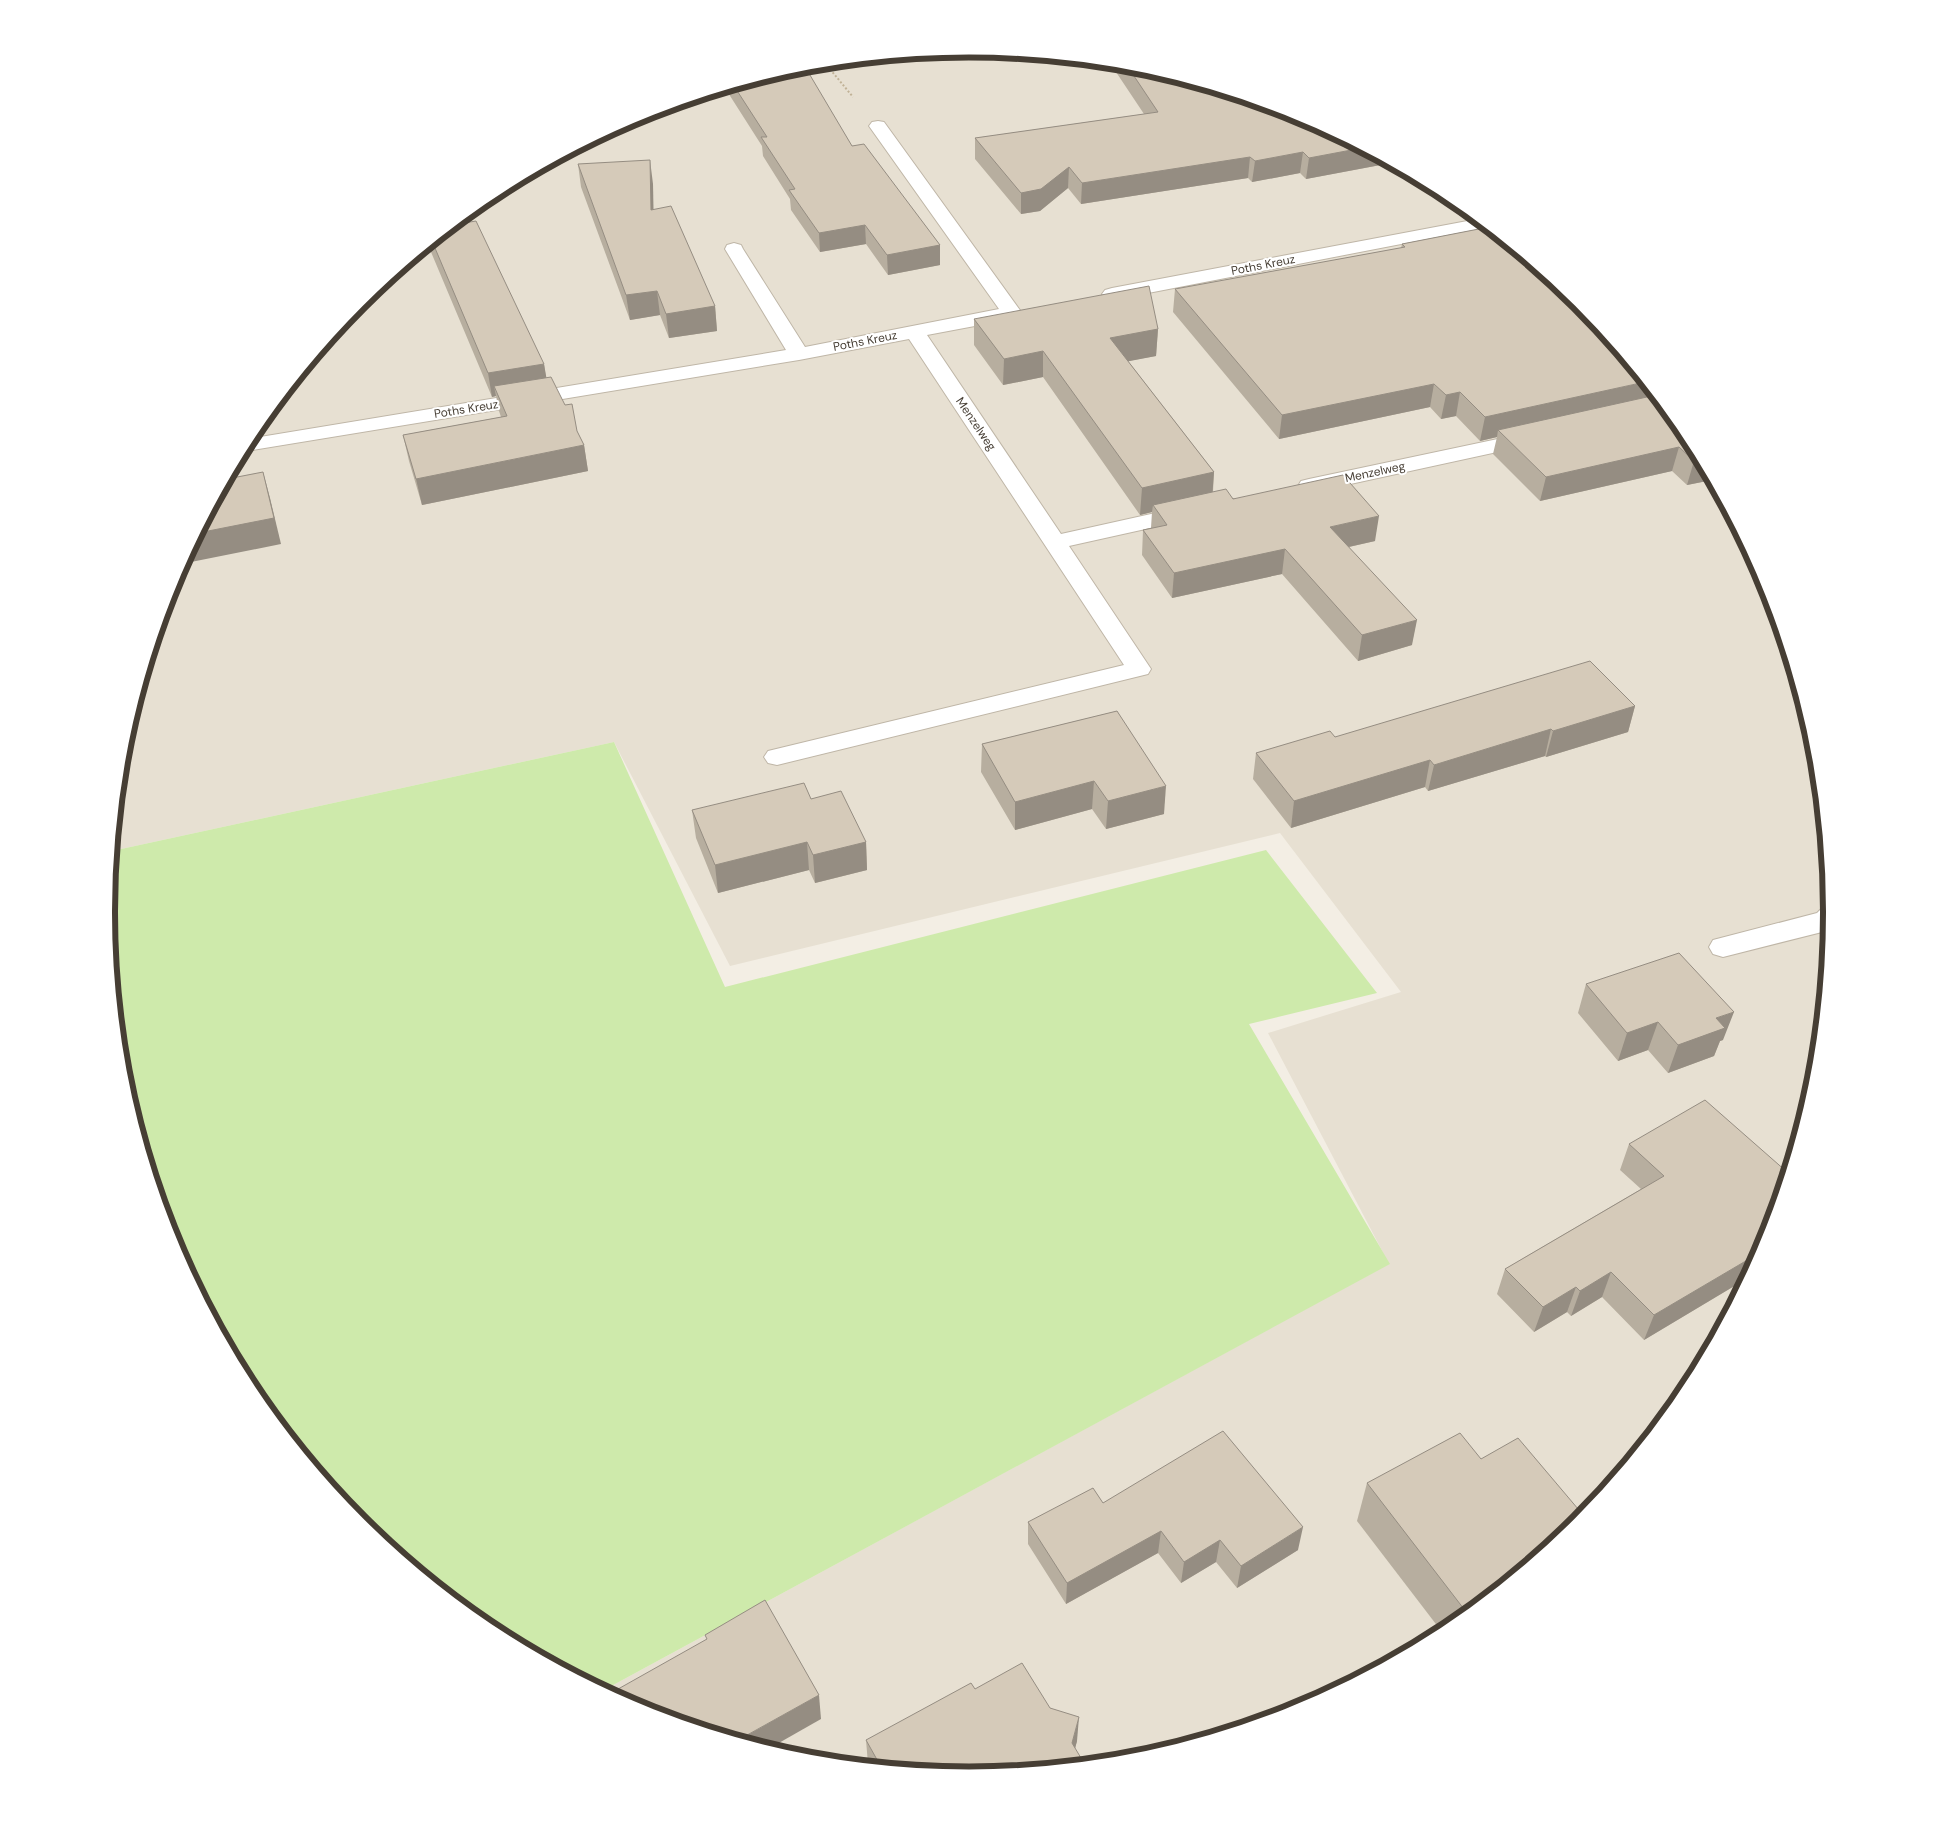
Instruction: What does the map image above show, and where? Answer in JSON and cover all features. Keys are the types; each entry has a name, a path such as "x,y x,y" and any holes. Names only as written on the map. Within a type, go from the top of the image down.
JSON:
{"street":[{"name":"Poths Kreuz","path":"254,444 799,354 1021,311 878,126"},
{"name":"Poths Kreuz","path":"1089,298 1476,225"},
{"path":"734,250 799,354"},
{"name":"Menzelweg","path":"776,757 1140,669 914,331"},
{"name":"Menzelweg","path":"1288,491 1550,433"},
{"path":"1055,542 1210,508"},
{"path":"1724,947 1823,921"}],"path":[{"path":"830,69 878,126"}],"shaded area":[{"path":"913,59 1025,59 1136,74 1244,103 1296,123 1347,146 1396,172 1443,201 1489,234 1532,269 1611,348 1647,392 1679,437 1709,485 1735,534 1758,585 1778,637 1794,690 1807,745 1816,800 1823,912 1821,967 1816,1023 1807,1078 1794,1133 1778,1186 1758,1238 1735,1289 1709,1339 1647,1431 1611,1475 1532,1554 1489,1589 1443,1622 1396,1651 1347,1677 1296,1700 1244,1720 1136,1749 1080,1758 1025,1764 969,1766 913,1764 802,1749 748,1736 694,1720 611,1686 1389,1264 1268,1033 1401,992 1280,833 730,966 614,742 118,850 122,800 131,745 144,690 160,637 180,585 203,534 229,484 291,392 327,348 365,308 406,269 449,234 495,201 542,172 591,146 642,123 694,103 802,74"}],"green space":[{"path":"614,742 725,987 1266,850 1377,993 1249,1024 1390,1264 611,1686 542,1651 495,1622 449,1589 406,1554 327,1475 291,1431 259,1386 229,1338 203,1289 180,1238 160,1186 144,1133 131,1078 122,1023 117,967 115,912 118,850"}],"building":[{"path":"809,73 852,146 864,144 940,245 887,255 865,225 819,233 789,190 795,189 761,137 767,137 737,90"},
{"path":"1132,73 1190,87 1244,103 1296,123 1354,150 1309,158 1303,152 1255,161 1250,157 1082,183 1069,167 1041,189 1021,193 975,138 1158,112"},
{"path":"650,160 651,210 671,206 715,306 666,314 657,291 626,295 578,164"},
{"path":"476,221 544,364 488,373 434,246 464,223"},
{"path":"1481,228 1532,269 1573,308 1611,348 1640,383 1485,417 1460,392 1446,395 1434,384 1282,415 1175,289 1405,247 1402,244"},
{"path":"1149,286 1158,329 1110,338 1214,472 1142,488 1043,351 1004,359 974,319"},
{"path":"551,377 565,405 572,404 577,431 584,445 416,479 403,435 507,416 494,386"},
{"path":"1650,396 1694,461 1679,447 1546,477 1498,430"},
{"path":"263,472 274,518 204,532 229,484 233,478"},
{"path":"1343,475 1379,516 1330,527 1417,620 1362,635 1285,549 1174,573 1143,530 1167,525 1153,505 1226,489 1233,499"},
{"path":"1590,661 1635,706 1553,731 1551,729 1434,765 1430,760 1294,801 1256,753 1330,731 1335,737"},
{"path":"1117,711 1166,786 1108,801 1094,781 1015,802 982,744"},
{"path":"804,783 811,799 841,791 866,842 813,855 807,842 715,865 692,810"},
{"path":"1679,953 1734,1012 1716,1018 1725,1028 1678,1045 1658,1022 1627,1033 1586,984"},
{"path":"1705,1100 1783,1169 1748,1259 1654,1315 1611,1272 1580,1291 1576,1287 1543,1307 1505,1269 1664,1176 1629,1144"},
{"path":"1223,1431 1303,1527 1241,1566 1220,1540 1184,1562 1161,1531 1067,1583 1028,1522 1093,1488 1103,1503"},
{"path":"1460,1433 1481,1459 1518,1438 1578,1509 1532,1554 1463,1608 1367,1483"},
{"path":"765,1600 819,1695 746,1735 694,1720 618,1689 707,1639 705,1635"},
{"path":"1022,1663 1050,1708 1079,1717 1072,1743 1081,1758 1025,1764 969,1766 913,1764 877,1760 866,1740 971,1683 975,1689"}]}
